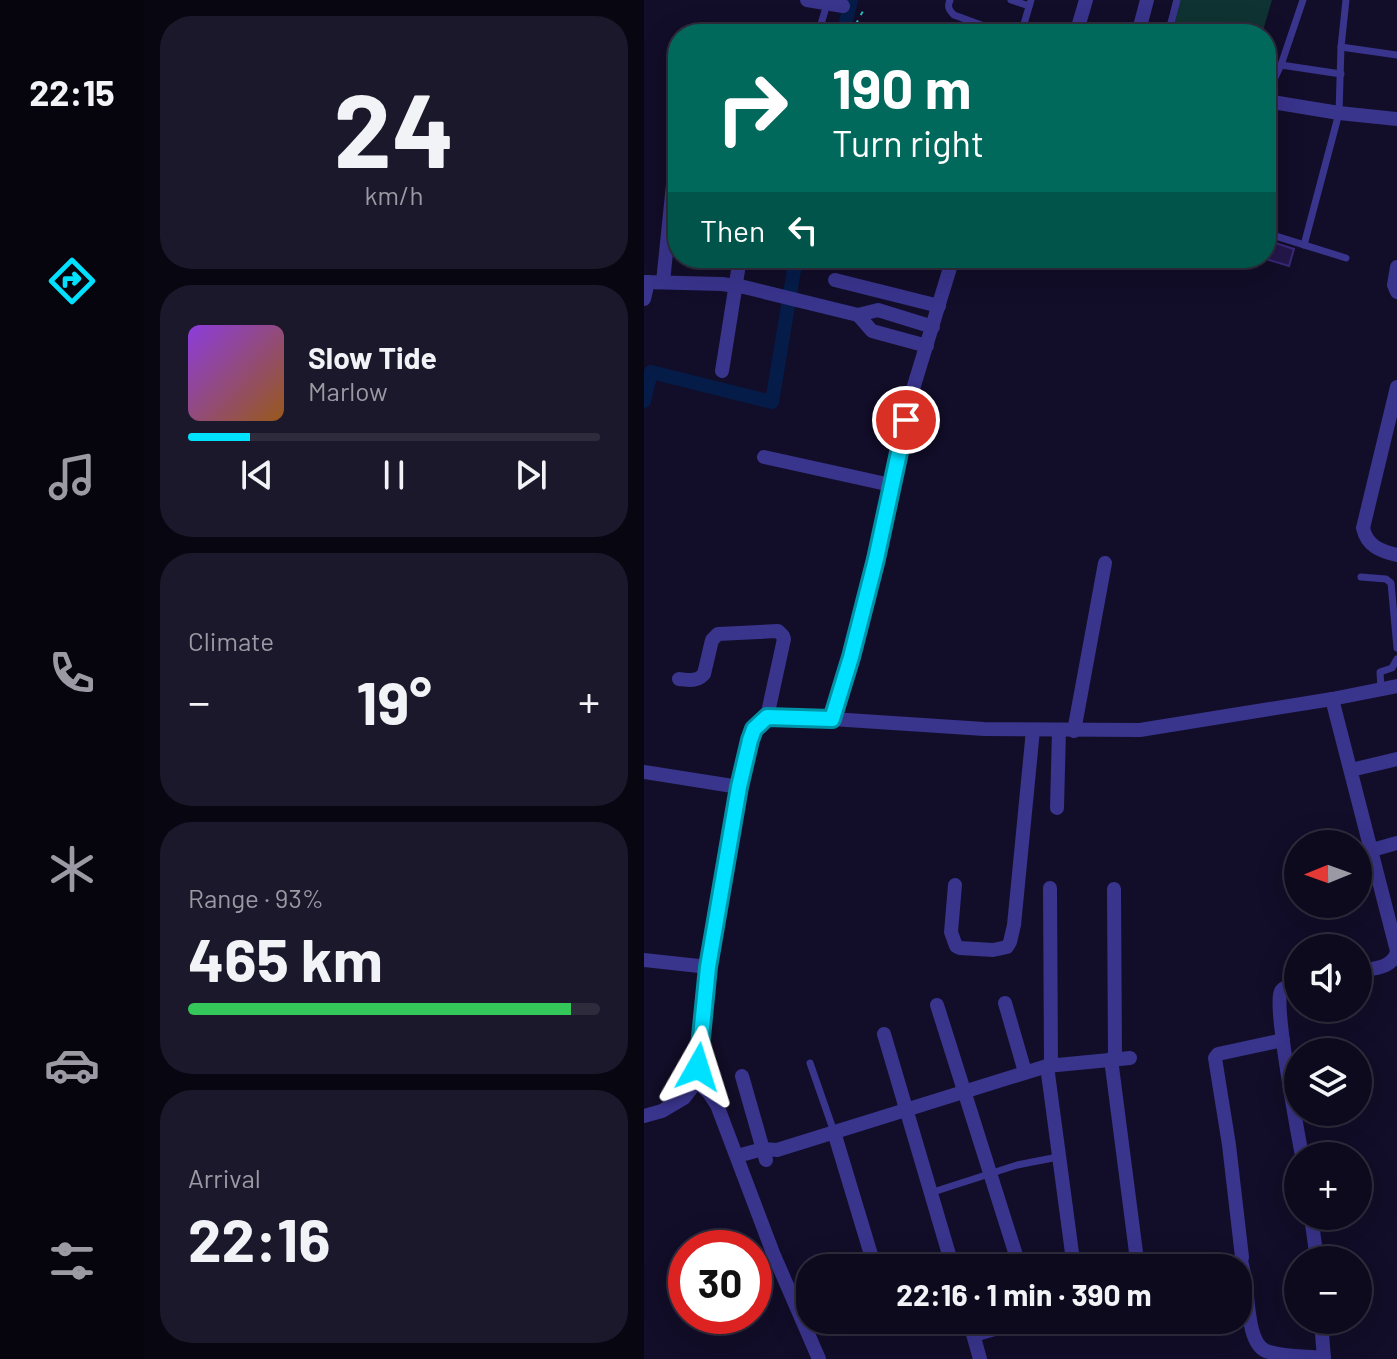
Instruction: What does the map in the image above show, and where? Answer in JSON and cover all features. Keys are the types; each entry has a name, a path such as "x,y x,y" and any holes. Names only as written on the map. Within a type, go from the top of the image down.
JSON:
{"street":[{"path":"807,0 843,6"},
{"path":"1079,24 1086,0"},
{"path":"1141,24 1147,0"},
{"path":"1276,101 1339,113 1397,119"},
{"path":"644,299 652,282 668,192"},
{"path":"1397,267 1394,285 1397,291"},
{"path":"722,371 739,268"},
{"path":"832,719 864,609 913,389 950,268"},
{"path":"835,280 939,306"},
{"path":"652,282 736,286 858,315 878,310 933,327"},
{"path":"858,315 872,331 927,346"},
{"path":"1397,387 1391,437 1363,528 1366,539 1375,548 1397,555"},
{"path":"764,457 891,485"},
{"path":"1074,731 1105,563"},
{"path":"644,1116 662,1111 684,1098 697,1081 708,967 739,787 754,729 767,717 783,636 778,631 718,634 712,640 700,679 679,679"},
{"path":"767,717 984,729 1140,730 1397,686"},
{"path":"1332,699 1367,830"},
{"path":"955,885 951,932 956,946 993,950 1007,947 1014,925 1033,730"},
{"path":"1057,808 1059,730"},
{"path":"1351,770 1397,759"},
{"path":"644,772 739,787"},
{"path":"1372,968 1388,965 1397,952 1394,925 1372,850 1397,843"},
{"path":"1050,888 1049,1066 1072,1254"},
{"path":"1114,889 1119,1058 1137,1254"},
{"path":"644,960 708,967"},
{"path":"1284,988 1280,992 1283,1040 1300,1142"},
{"path":"1005,1003 1025,1072"},
{"path":"937,1005 1016,1254"},
{"path":"884,1034 949,1254"},
{"path":"1242,1254 1215,1058 1218,1054 1283,1040"},
{"path":"739,1162 1025,1072 1119,1058"},
{"path":"742,1076 769,1153"},
{"path":"697,1081 717,1105 773,1253 819,1359"},
{"path":"834,1132 871,1254"},
{"path":"977,1334 974,1335 980,1359"},
{"path":"1252,1334 1258,1346 1265,1350 1324,1358 1322,1334"}],"lane":[{"path":"950,0 948,4 954,15 979,24"},
{"path":"1011,0 1030,3 1024,24"},
{"path":"1171,24 1177,0"},
{"path":"1276,76 1303,0"},
{"path":"1304,245 1339,113 1346,0"},
{"path":"821,24 827,2"},
{"path":"1341,47 1397,55"},
{"path":"1281,65 1341,74"},
{"path":"1276,236 1346,258"},
{"path":"1361,577 1386,579 1391,583 1397,648"},
{"path":"1381,689 1380,672 1392,668 1397,659"},
{"path":"810,1063 834,1132"},
{"path":"930,1193 1017,1165 1058,1157"}],"path":[{"path":"857,24 863,11"}],"green space":[{"path":"1173,0 1272,0 1265,24 1168,24"}],"building":[{"path":"1276,243 1294,249 1289,266 1276,262"}],"waterway":[{"path":"845,24 851,0"},
{"path":"644,401 651,372 772,402 794,268"}],"route":[{"path":"698,1067 708,967 750,740 759,722 767,717 832,719 876,559 906,420"}]}
